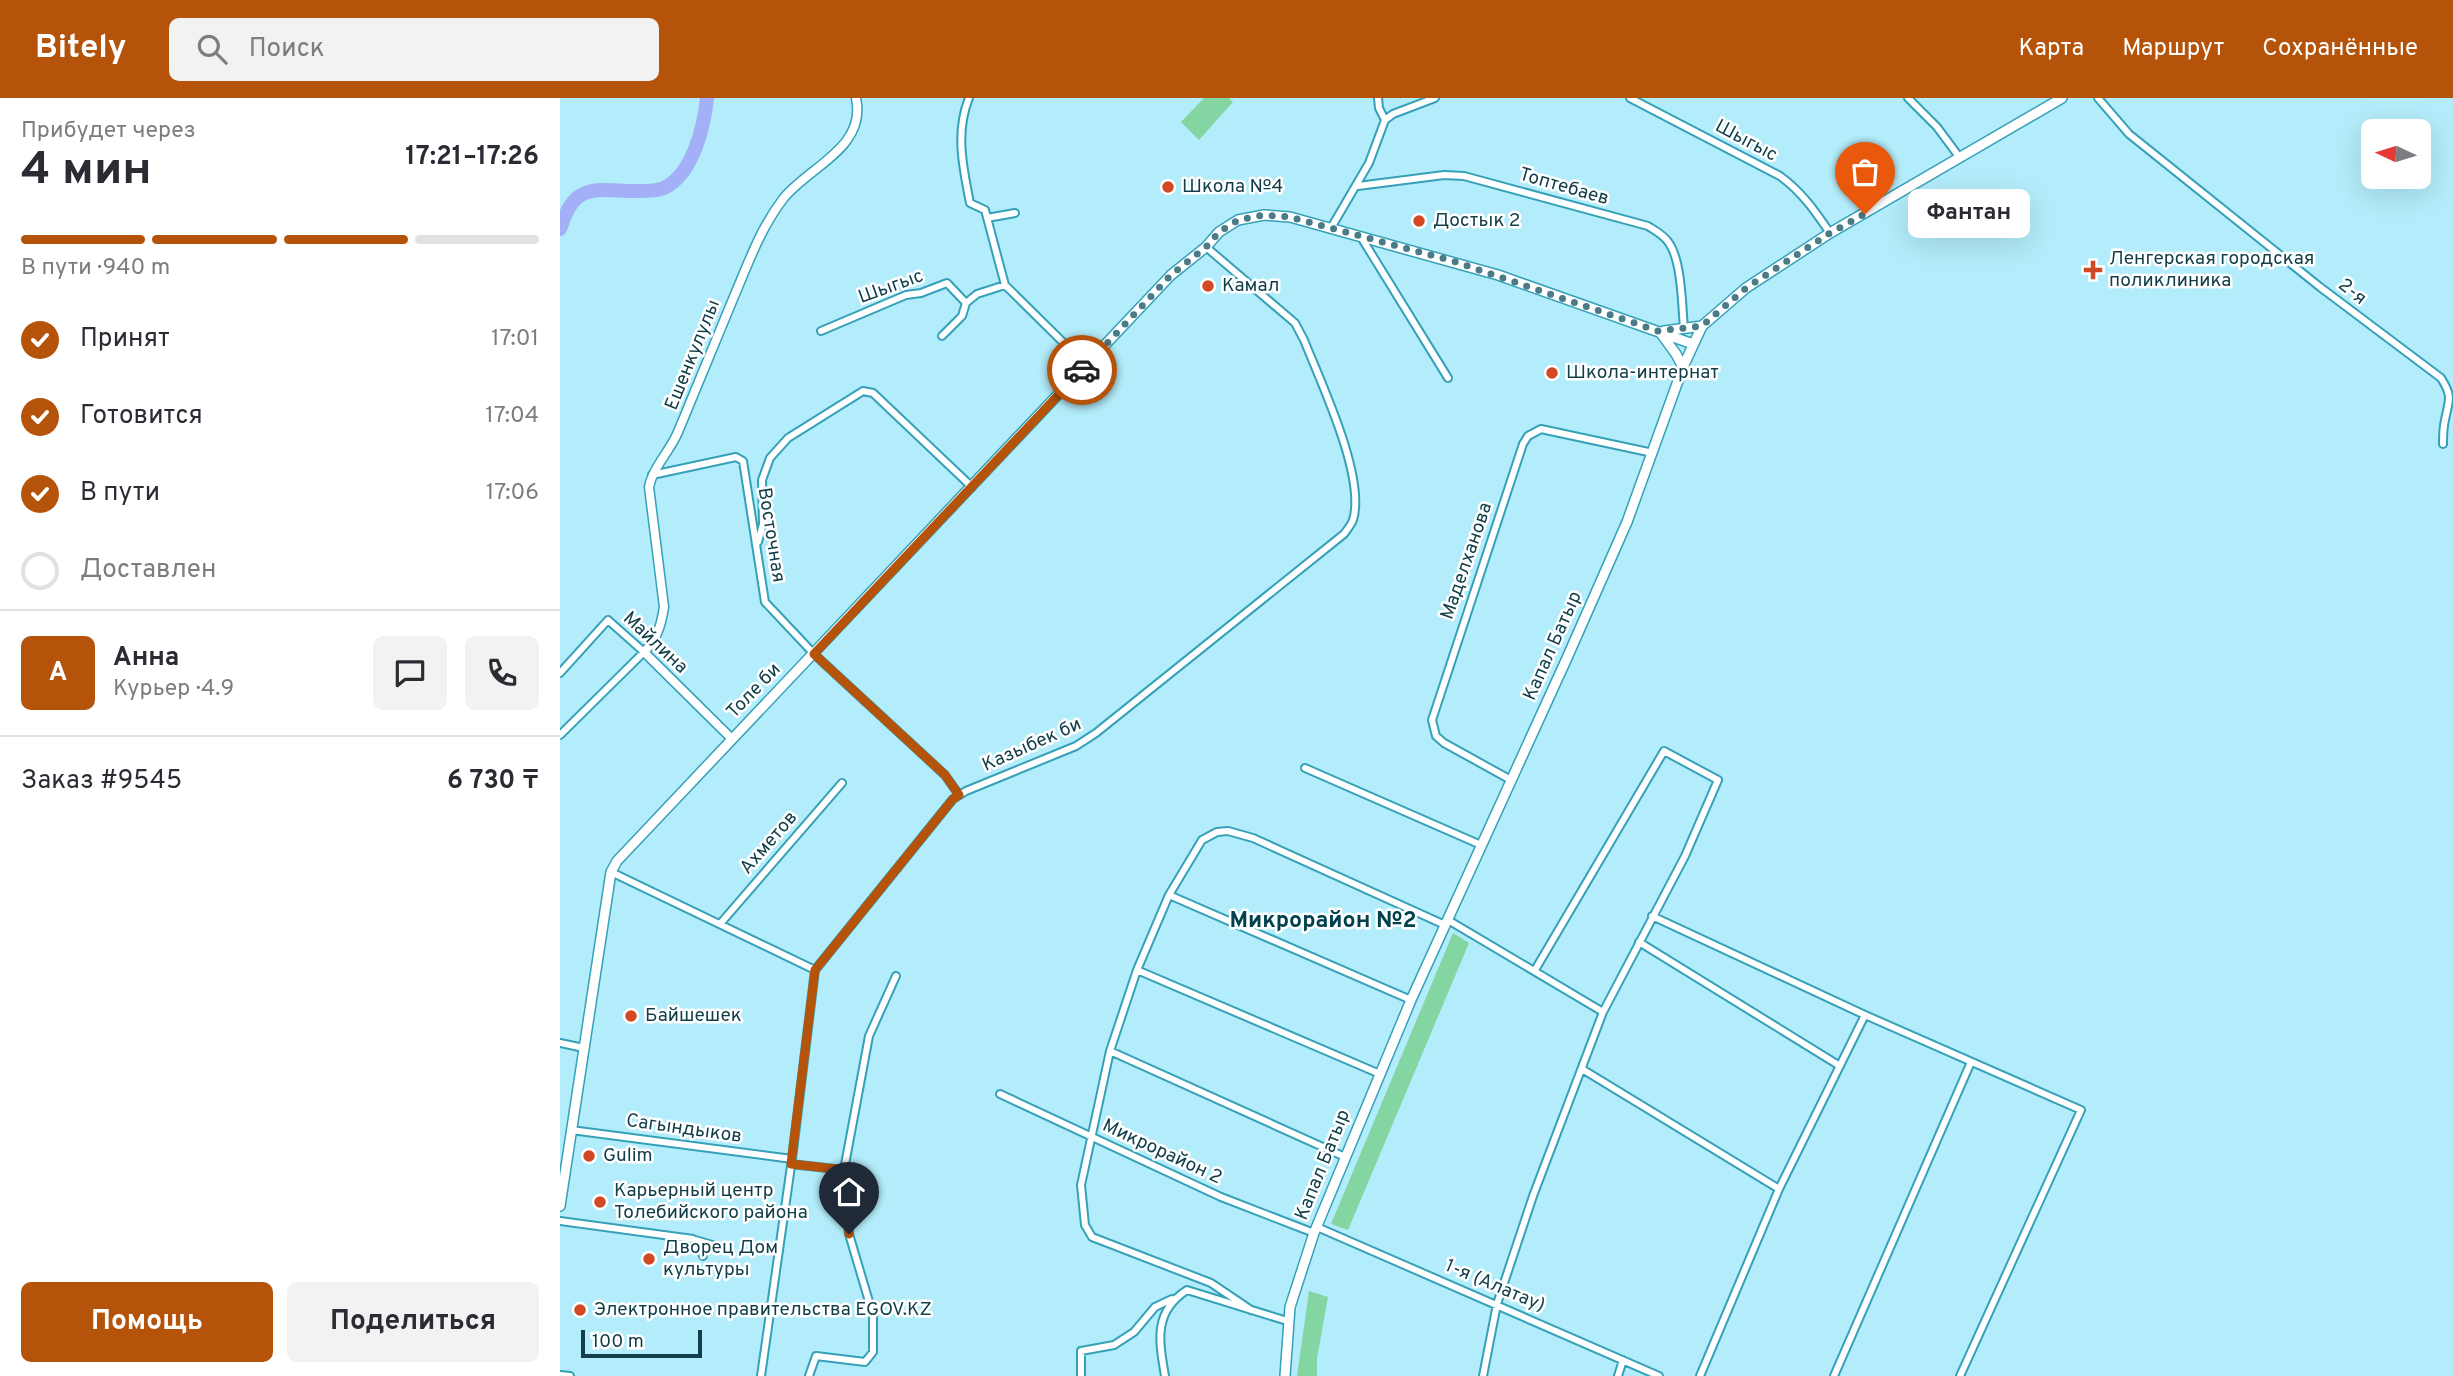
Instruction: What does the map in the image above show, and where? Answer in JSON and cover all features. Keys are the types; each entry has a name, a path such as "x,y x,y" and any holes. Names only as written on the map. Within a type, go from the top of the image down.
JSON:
{"main road":[{"name":"Капал Батыр","path":"1285,1376 1287,1321 1315,1230 1411,1000 1627,522 1683,367 1702,326 1746,288 1830,233 2062,98"},
{"name":"Толе би","path":"560,1206 564,1149 571,1130 611,872 617,861 1171,275 1206,247 1219,232 1238,220 1264,215 1290,217 1498,275 1693,344"},
{"path":"1658,331 1702,326"},
{"path":"1658,331 1683,367"}],"street":[{"name":"Ешенкулулы","path":"652,475 677,436 768,219 793,186 842,149 859,110 856,98"},
{"path":"968,98 963,112 962,163 970,203 985,210 1005,285 1086,365"},
{"path":"1378,98 1385,120"},
{"path":"1331,228 1370,163 1385,120 1392,114 1434,98"},
{"name":"Шыгыс","path":"1629,98 1780,176 1806,199 1830,233"},
{"path":"1908,98 1921,108 1960,158"},
{"name":"2-я","path":"2098,98 2129,134 2319,287 2441,378 2451,389 2452,397 2444,422 2443,444"},
{"name":"Топтебаев","path":"1358,186 1464,176 1648,226 1671,245 1684,330"},
{"path":"987,218 1015,213"},
{"path":"1360,236 1448,378"},
{"name":"Казыбек би","path":"815,970 953,799 1076,746 1096,733 1344,534 1352,523 1355,507 1350,459 1296,323 1206,247"},
{"name":"Шыгыс","path":"821,331 905,295 921,293 947,283 966,303"},
{"path":"942,336 962,316 966,303 977,294 1005,285"},
{"path":"757,547 763,524 762,480 770,458 788,438 863,391 873,393 972,487"},
{"name":"Маделханова","path":"1511,780 1444,743 1436,736 1432,720 1523,444 1528,436 1541,429 1653,453"},
{"name":"Восточная","path":"652,475 736,457 743,461 765,601 814,654 945,775 959,795"},
{"path":"560,735 645,652 661,626 664,607 649,487 652,475"},
{"name":"Майлина","path":"560,673 608,620 645,652 732,739"},
{"path":"1483,1376 1497,1304 1533,1196 1604,1012 1685,856 1718,780 1664,751 1535,970"},
{"path":"1305,768 1481,845"},
{"name":"Ахметов","path":"720,924 842,783"},
{"path":"1251,1310 1211,1283 1092,1237 1085,1225 1082,1185 1110,1051 1137,970 1169,895 1202,840 1217,832 1228,831 1253,838 1446,922 1535,970 1604,1012"},
{"path":"611,872 815,970 761,1376"},
{"path":"1169,895 1411,1000"},
{"path":"1652,916 1865,1015 2081,1110 1960,1376"},
{"path":"1639,942 1840,1066"},
{"path":"1137,970 1380,1074"},
{"path":"809,1376 816,1356 865,1362 873,1352 873,1315 849,1234 845,1170 869,1036 896,976"},
{"path":"1700,1376 1779,1189 1865,1015"},
{"path":"560,1043 584,1048"},
{"path":"1110,1051 1345,1157"},
{"path":"1834,1376 1971,1062"},
{"path":"1582,1069 1779,1189"},
{"name":"Микрорайон 2","path":"1000,1094 1221,1197 1315,1230"},
{"name":"Сагындыков","path":"571,1130 845,1170"},
{"path":"560,1221 693,1239 716,1246"},
{"name":"1-я (Алатау)","path":"1315,1230 1497,1304 1660,1376"},
{"path":"693,1239 700,1245 703,1256"},
{"path":"1081,1376 1082,1351 1114,1345 1134,1332 1155,1307 1187,1290 1287,1321"},
{"path":"1165,1376 1159,1339 1163,1318 1174,1298"},
{"path":"1618,1376 1623,1360"},
{"path":"560,1374 570,1376"}],"green space":[{"path":"1204,98 1229,98 1233,102 1199,140 1181,122"},
{"path":"1453,933 1469,943 1348,1230 1331,1224"},
{"path":"1309,1291 1328,1297 1317,1358 1317,1376 1297,1376"}],"waterway":[{"path":"560,229 571,205 583,194 601,190 656,190 674,181 683,172 695,149 707,98"}],"way so far":[{"path":"1082,370 1171,275 1206,247 1219,232 1238,220 1264,215 1290,217 1453,261 1658,331 1702,326 1746,288 1830,233 1865,214"}],"place":[{"name":"Школа №4","path":"1168,187"},
{"name":"Фантан","path":"1865,214"},
{"name":"Достык 2","path":"1419,221"},
{"name":"Ленгерская городская поликлиника","path":"2093,270"},
{"name":"Камал","path":"1208,286"},
{"name":"Школа-интернат","path":"1552,373"},
{"name":"Байшешек","path":"631,1016"},
{"name":"Gulim","path":"589,1156"},
{"name":"Карьерный центр Толебийского района","path":"600,1202"},
{"name":"Дворец Дом культуры","path":"649,1259"},
{"name":"Электронное правительства EGOV.KZ","path":"580,1310"}],"district":[{"name":"Микрорайон №2","path":"1323,921"}],"route":[{"path":"849,1234 845,1170 791,1164 815,970 921,837 959,795 945,775 814,654 1082,370"}]}
